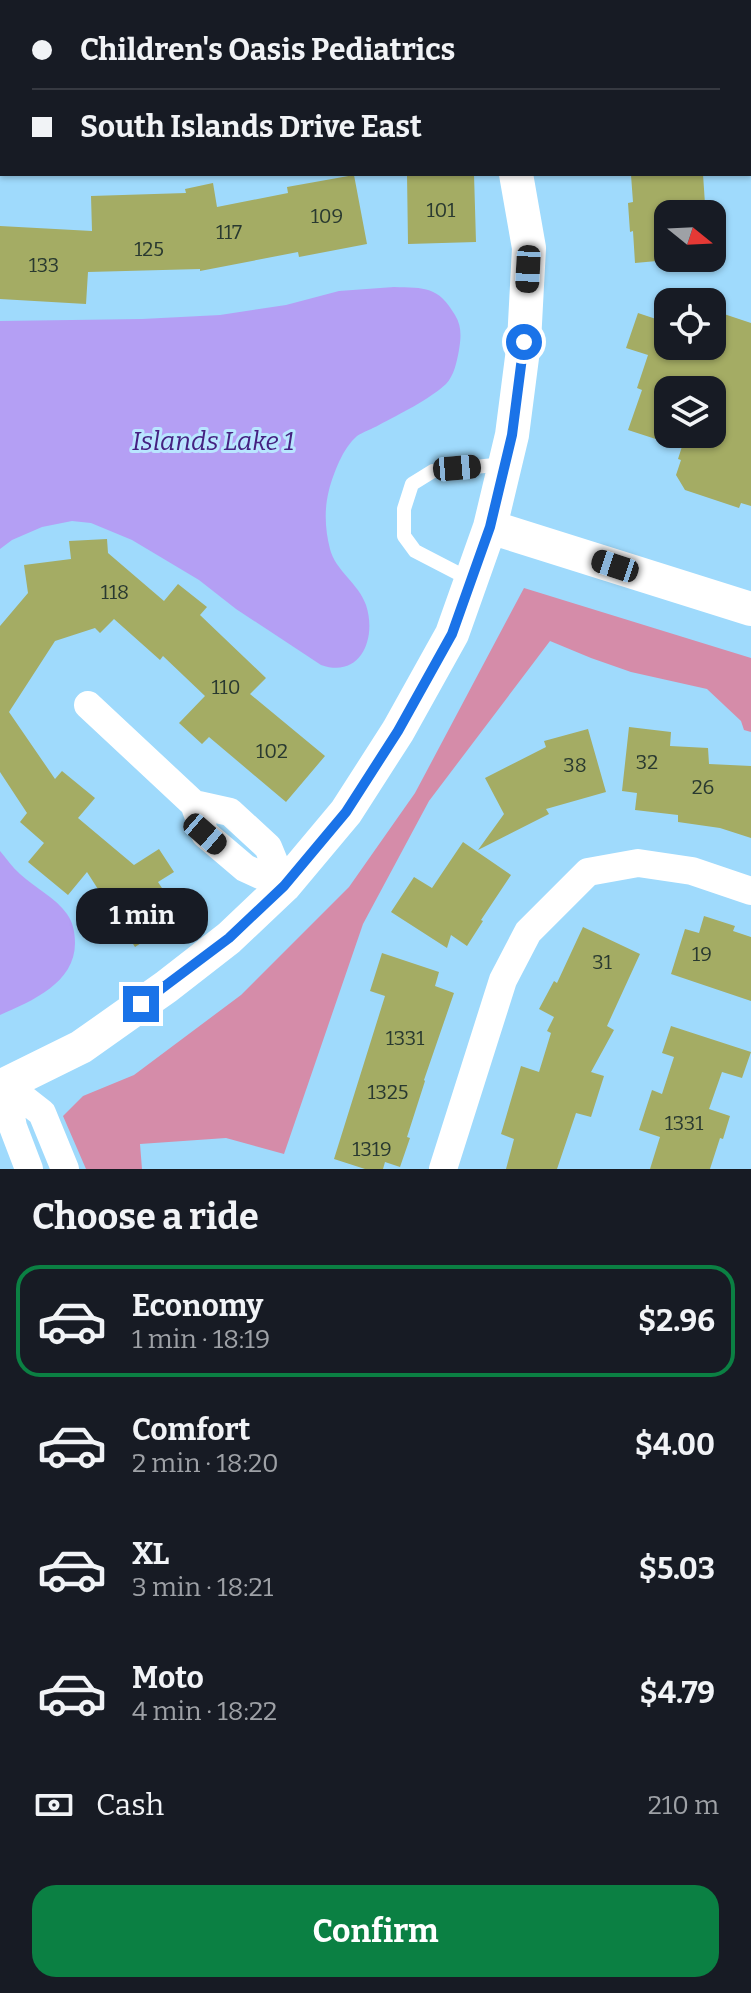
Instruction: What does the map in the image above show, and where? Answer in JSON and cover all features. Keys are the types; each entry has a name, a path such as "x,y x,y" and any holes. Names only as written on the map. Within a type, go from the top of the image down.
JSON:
{"street":[{"path":"3,1086 81,1047 229,938 284,886 346,812 398,731 452,634 490,527 512,435 524,342 529,248 516,176"},
{"path":"490,527 751,609"},
{"path":"88,705 194,804 205,834 245,868 284,886"},
{"path":"443,1169 503,980 528,932 585,862 638,863 692,871 751,891"},
{"path":"3,1086 13,1127 29,1169"},
{"path":"3,1086 42,1113 65,1169"}],"lane":[{"path":"471,580 415,551 404,536 404,509 412,484 433,471 505,464"}],"shaded area":[{"path":"524,588 751,658 751,732 744,730 741,721 707,689 631,672 550,641 429,801 363,924 284,1154 226,1138 140,1144 142,1169 86,1169 63,1116 83,1096 134,1075 241,995 349,887 415,793"}],"water":[{"name":"Islands Lake 1","path":"394,287 430,290 443,299 457,319 460,341 455,368 446,384 414,406 357,436 343,454 331,483 326,512 330,549 337,564 363,597 369,618 367,642 356,661 335,668 321,665 236,609 199,580 132,540 91,523 72,521 42,527 12,540 0,549 0,321 220,315 286,305 339,291"},
{"path":"0,851 20,874 62,908 72,924 75,943 73,957 60,980 38,997 0,1015"}],"building":[{"path":"354,176 367,244 299,257 298,252 200,271 88,272 86,304 0,299 0,226 92,231 91,196 186,193 185,189 213,183 217,207 288,193 287,187"},
{"path":"407,176 474,176 476,242 408,244"},
{"path":"631,176 703,176 705,200 654,200 654,261 635,263 628,203 633,202"},
{"path":"638,313 654,318 654,360 726,360 726,315 751,323 751,506 741,503 739,508 685,490 676,475 682,448 726,448 726,376 654,376 654,438 628,430 642,390 637,388 648,355 626,348"},
{"path":"107,539 108,553 164,601 178,584 207,607 200,615 266,678 250,694 325,756 286,802 209,737 202,744 179,723 205,696 163,656 160,660 114,619 100,633 95,628 55,641 9,712 55,779 62,771 95,798 78,818 134,865 159,849 174,872 158,882 181,917 135,947 87,872 68,895 28,862 44,843 20,822 27,813 0,772 0,626 28,593 24,565 71,559 69,541"},
{"path":"629,727 671,732 670,746 708,748 709,764 751,766 751,838 720,828 678,822 678,815 635,810 637,793 622,791"},
{"path":"588,729 606,792 546,809 549,814 478,850 504,814 485,778 546,747 544,741"},
{"path":"463,842 511,875 467,946 451,935 447,948 391,912 414,877 432,888"},
{"path":"704,916 735,926 733,931 751,937 751,1001 671,974 685,929 699,933"},
{"path":"583,927 640,954 607,1026 614,1030 591,1072 604,1076 591,1117 576,1113 557,1169 506,1169 514,1139 501,1134 521,1066 539,1072 551,1033 547,1031 554,1017 539,1009 554,981 557,983"},
{"path":"382,953 439,972 435,986 454,993 424,1080 400,1167 385,1162 383,1169 365,1169 334,1159 385,996 370,991"},
{"path":"671,1026 751,1052 742,1078 722,1072 709,1109 730,1116 710,1169 650,1169 660,1137 639,1130 652,1090 662,1094 674,1057 662,1053"}],"route":[{"path":"141,1004 229,938 284,886 346,812 398,731 452,634 490,527 512,435 524,342"}]}
